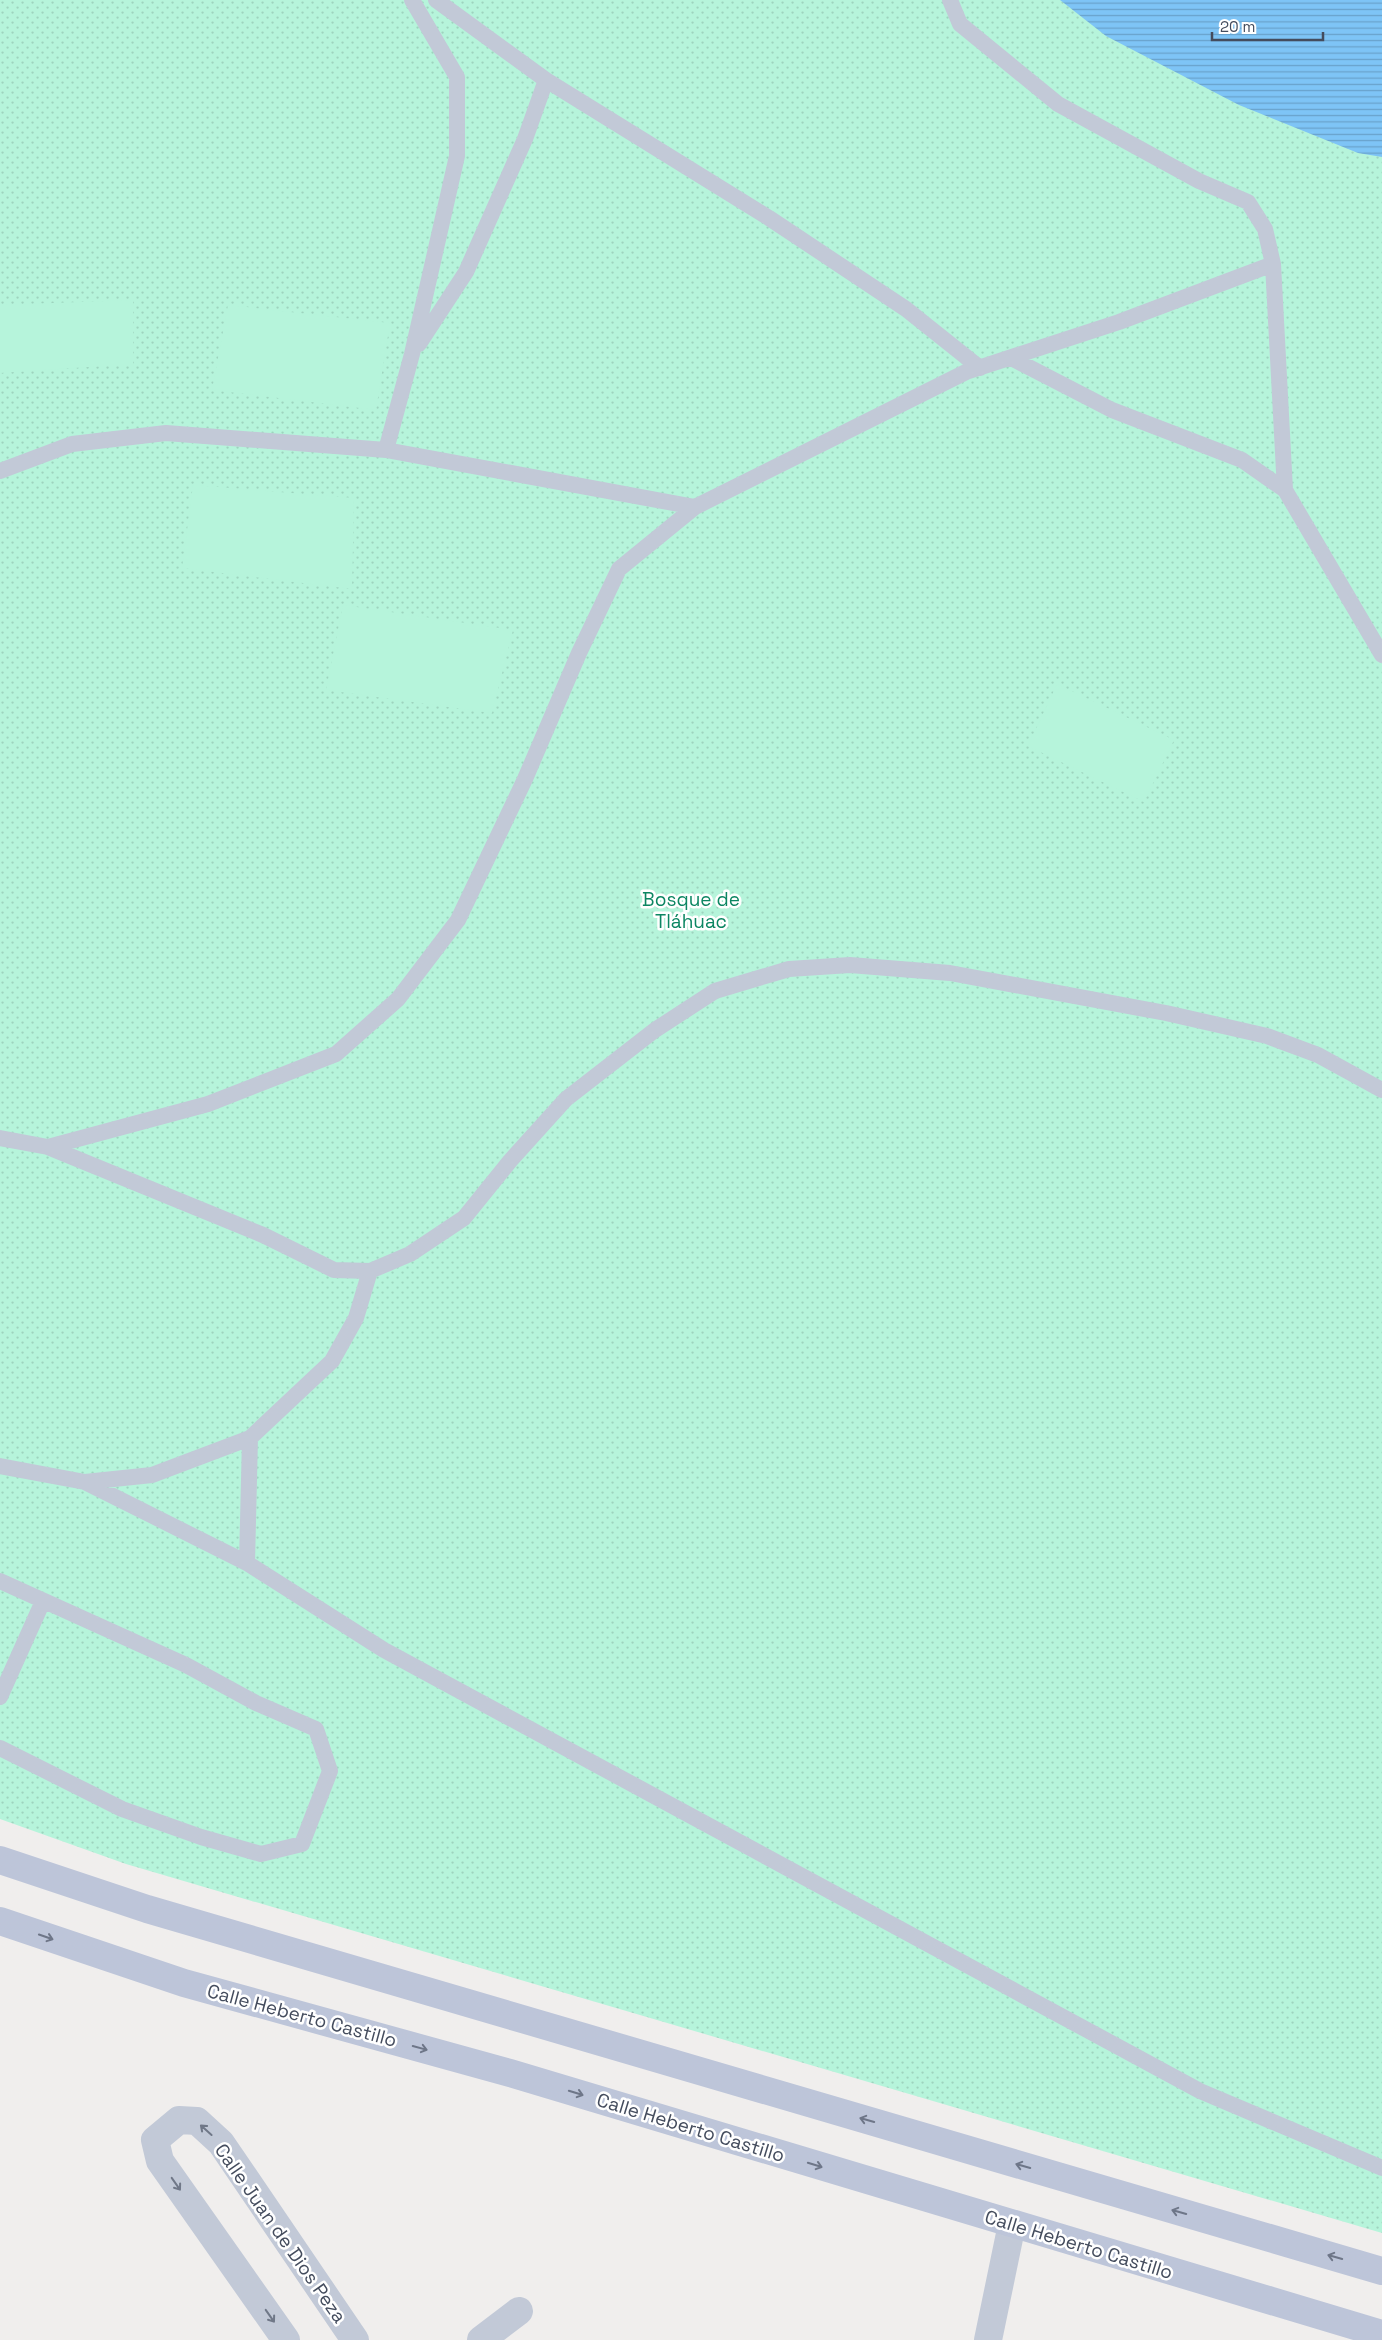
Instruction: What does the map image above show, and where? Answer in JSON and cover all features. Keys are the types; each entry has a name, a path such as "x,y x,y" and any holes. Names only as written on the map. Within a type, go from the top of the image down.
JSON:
{"main road":[{"path":"0,1860 146,1909 1382,2271"},
{"name":"Calle Heberto Castillo","path":"0,1921 184,1983 510,2073 1382,2334"}],"street":[{"name":"Calle Juan de Dios Peza","path":"286,2340 160,2161 156,2140 179,2120 197,2121 221,2143 355,2340"},
{"path":"988,2340 1012,2224"},
{"path":"481,2340 519,2311"}],"lane":[{"path":"386,450 412,354 457,156 457,77 412,0"},
{"path":"436,0 546,80 809,245 906,309 980,368"},
{"path":"950,0 960,24 1058,104 1199,181 1248,202 1266,229 1273,264 1285,490"},
{"path":"412,354 466,272 525,139 546,80"},
{"path":"48,1147 208,1104 336,1054 398,999 458,920 525,779 579,653 619,568 695,507 966,372 1120,322 1273,264"},
{"path":"1011,358 1112,410 1242,460 1285,490 1382,655"},
{"path":"0,471 72,444 166,433 386,450 695,507"},
{"path":"0,1138 48,1147 263,1235 334,1270 370,1271 410,1254 464,1218 510,1161 566,1098 655,1030 715,991 789,969 850,965 950,973 1166,1013 1267,1036 1318,1055 1382,1090"},
{"path":"85,1482 152,1475 250,1438 332,1361 356,1318 370,1271"},
{"path":"247,1563 250,1438"},
{"path":"0,1466 85,1482 247,1563 384,1650 1200,2091 1382,2168"},
{"path":"0,1581 186,1665 256,1703 316,1729 330,1771 302,1844 261,1854 201,1837 122,1809 0,1748"},
{"path":"0,1697 43,1601"}],"green space":[{"name":"Bosque de Tláhuac","path":"0,0 1382,0 1382,2233 126,1864 0,1819"},
{"path":"133,300 133,364 0,373 0,305"},
{"path":"228,305 390,323 376,410 212,390"},
{"path":"193,485 354,498 352,589 182,568"},
{"path":"343,605 513,630 492,713 326,690"},
{"path":"1057,684 1174,740 1144,802 1028,746"}],"water":[{"path":"1060,0 1382,0 1382,157 1358,153 1239,105 1106,36"}]}
